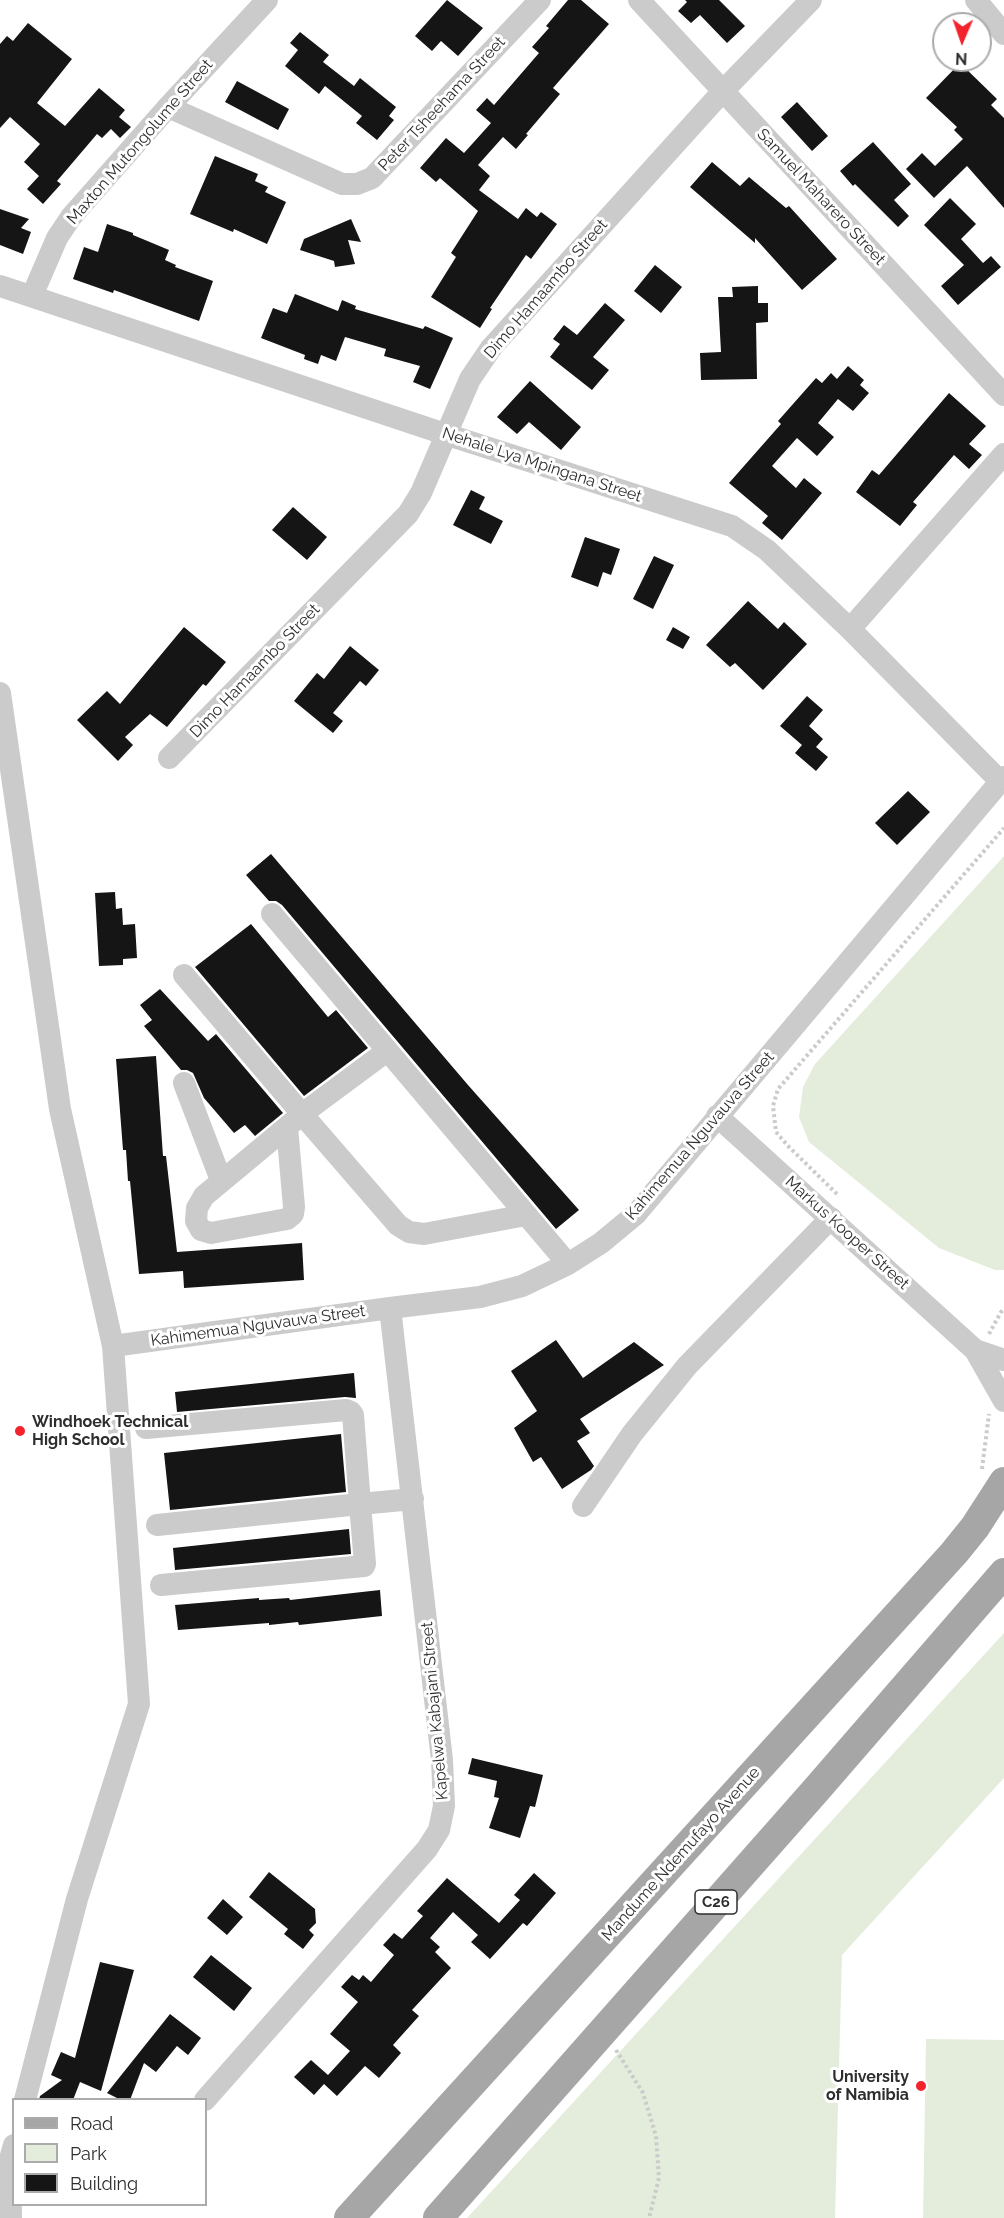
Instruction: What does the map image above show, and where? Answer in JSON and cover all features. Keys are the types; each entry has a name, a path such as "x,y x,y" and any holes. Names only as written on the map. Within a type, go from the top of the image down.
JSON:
{"main road":[{"name":"Mandume Ndemufayo Avenue","path":"349,2218 954,1553 975,1527 992,1479"},
{"name":"C26","path":"438,2218 604,2032 1000,1579"}],"street":[{"name":"Maxton Mutongolume Street","path":"33,296 57,238 66,224 168,107 267,0"},
{"name":"Peter Tsheehama Street","path":"168,107 342,184 357,184 372,178 540,0"},
{"name":"Samuel Maharero Street","path":"639,0 1004,395"},
{"name":"Dimo Hamaambo Street","path":"169,758 408,514 421,493 470,379 491,348 723,91 812,0"},
{"path":"976,0 1004,34"},
{"name":"Nehale Lya Mpingana Street","path":"0,286 445,434 732,526 767,550 1002,779"},
{"path":"850,629 1004,454"},
{"path":"0,693 60,1109 113,1346 139,1704 77,1899 26,2098"},
{"name":"Kahimemua Nguvauva Street","path":"113,1346 480,1297 522,1286 568,1264 601,1243 636,1214 1002,779"},
{"path":"272,914 568,1264"},
{"path":"184,975 294,1120 393,1220 409,1232 424,1234 526,1215"},
{"path":"294,1120 293,1214 287,1218 211,1233 201,1230 196,1221 198,1208 204,1196 294,1120 387,1052"},
{"path":"184,1083 221,1180"},
{"name":"Markus Kooper Street","path":"717,1116 835,1207 975,1350"},
{"path":"583,1506 632,1434 687,1366 835,1207"},
{"name":"Kapelwa Kabajani Street","path":"207,2098 427,1850 439,1830 444,1806 442,1760 390,1308"},
{"path":"975,1350 1004,1360"},
{"path":"975,1350 996,1405"},
{"path":"146,1428 346,1410 353,1415 364,1566 161,1585"},
{"path":"158,1525 413,1499"},
{"path":"11,2218 10,2159 12,2152"}],"path":[{"path":"835,1207 776,1131 773,1106 777,1089 1004,828"},
{"path":"975,1350 986,1339 1000,1311 1004,1309"},
{"path":"992,1479 996,1405"},
{"path":"604,2032 642,2093 656,2136 659,2178 649,2218"}],"green space":[{"path":"1004,856 1004,1270 995,1270 939,1248 809,1142 799,1117 803,1087 815,1064"},
{"path":"1004,1633 1004,1778 842,1955 835,2218 467,2218"},
{"path":"926,2039 1004,2040 1004,2218 923,2218"}],"building":[{"path":"447,0 483,28 458,56 441,41 432,51 415,36"},
{"path":"568,0 581,0 609,24 553,88 560,94 516,149 503,137 478,165 490,176 479,190 518,219 526,208 537,217 541,212 557,224 531,259 526,255 490,308 492,309 480,328 431,297 456,257 451,253 478,211 440,178 436,182 420,168 446,138 464,153 491,123 476,110 487,98 494,105 539,53 532,47 549,28 546,26"},
{"path":"685,0 719,0 745,26 727,43 700,15 691,23 678,11 687,2"},
{"path":"28,23 72,59 37,103 65,126 99,88 125,110 119,117 131,127 120,138 111,129 102,138 97,134 57,181 61,184 43,204 27,189 39,176 24,162 40,144 10,117 0,128 0,44 7,36 13,41"},
{"path":"300,32 329,55 323,62 354,86 360,78 396,107 389,116 394,120 377,140 356,123 362,116 325,86 319,94 285,66 298,50 290,43"},
{"path":"951,72 969,72 997,99 991,105 1004,118 1004,208 967,166 934,198 906,169 922,153 935,166 963,139 954,130 957,127 926,98"},
{"path":"237,81 289,109 278,130 225,102"},
{"path":"797,102 828,136 812,151 781,117"},
{"path":"873,142 911,184 894,200 909,216 898,227 840,171"},
{"path":"215,156 258,174 255,181 268,187 265,192 286,202 267,244 234,229 233,232 190,214"},
{"path":"712,162 740,186 749,177 786,208 789,206 837,259 802,290 755,238 755,243 690,187"},
{"path":"950,198 976,224 961,239 983,263 991,256 1001,267 958,305 941,286 964,265 924,225"},
{"path":"0,209 29,219 21,228 31,232 23,254 0,245"},
{"path":"351,219 361,242 348,240 355,264 335,267 334,261 300,250 304,239"},
{"path":"107,224 169,250 165,260 176,265 175,267 213,281 199,321 114,290 113,293 73,279 84,247 98,252"},
{"path":"655,265 682,287 661,313 634,291"},
{"path":"758,286 758,303 768,303 768,322 756,323 757,379 701,380 700,353 721,352 718,297 733,297 732,287"},
{"path":"295,294 338,311 342,300 356,306 355,309 423,329 425,326 453,338 430,389 413,382 420,366 384,356 386,349 345,337 336,361 321,355 318,364 304,359 305,355 261,338 273,308 287,313"},
{"path":"605,303 625,320 593,357 609,370 592,390 550,357 560,344 553,339 564,325 577,335"},
{"path":"848,366 864,380 860,385 869,393 853,411 838,399 818,423 834,437 817,456 797,438 772,466 796,488 804,478 822,493 782,540 762,523 768,516 729,483 781,424 778,421 816,378 822,383 831,373 837,379"},
{"path":"530,381 581,427 561,450 529,422 517,434 497,417"},
{"path":"949,393 986,426 969,444 982,455 969,469 954,455 913,502 917,505 900,526 856,492 872,470 879,475"},
{"path":"471,490 485,497 479,509 503,521 491,544 453,525"},
{"path":"293,507 327,537 307,560 272,530"},
{"path":"585,537 620,549 611,575 603,572 598,587 571,577"},
{"path":"654,556 674,565 653,609 633,599"},
{"path":"748,601 778,629 784,622 807,644 763,690 735,663 730,667 706,645"},
{"path":"184,627 226,662 206,686 203,684 167,727 150,714 125,737 133,745 118,761 77,720 107,691 120,704"},
{"path":"673,627 690,637 683,649 666,640"},
{"path":"350,646 379,670 366,686 360,681 333,713 343,721 333,733 294,701 317,673 324,679"},
{"path":"807,696 823,710 809,726 823,739 816,747 828,757 816,771 795,753 802,745 780,726"},
{"path":"908,791 930,812 897,845 875,823"},
{"path":"271,854 468,1085 579,1210 556,1229 282,905 276,901 269,901 246,875"},
{"path":"115,892 116,909 122,908 123,925 135,924 137,958 123,959 123,965 99,966 95,893"},
{"path":"251,924 328,1017 336,1010 368,1048 304,1096 195,967"},
{"path":"160,989 208,1041 216,1034 283,1113 255,1136 245,1125 234,1133 204,1098 193,1073 181,1070 144,1026 152,1020 140,1005"},
{"path":"156,1056 163,1156 166,1156 177,1252 302,1243 304,1280 184,1288 183,1271 139,1274 126,1150 123,1150 116,1059"},
{"path":"556,1340 583,1378 634,1342 664,1365 580,1419 590,1433 577,1441 594,1466 562,1489 541,1457 533,1462 514,1428 537,1411 511,1371"},
{"path":"354,1373 356,1398 345,1397 177,1412 175,1392"},
{"path":"341,1434 346,1492 170,1510 164,1453"},
{"path":"349,1529 351,1554 175,1570 173,1548"},
{"path":"380,1590 382,1616 299,1625 298,1622 269,1625 269,1623 178,1630 175,1605 259,1598 259,1600 289,1598 290,1600"},
{"path":"472,1758 543,1775 535,1807 530,1806 520,1838 489,1828 499,1798 494,1797 497,1781 468,1774"},
{"path":"269,1872 315,1909 316,1923 309,1930 314,1935 303,1949 284,1934 288,1929 249,1897"},
{"path":"534,1873 556,1893 527,1926 523,1923 490,1959 471,1942 478,1935 453,1912 430,1938 440,1947 435,1952 451,1968 412,2010 419,2016 393,2045 401,2053 379,2078 365,2066 337,2096 324,2084 314,2095 294,2077 311,2060 328,2075 350,2051 330,2034 358,2002 341,1987 352,1975 359,1980 363,1975 371,1982 394,1955 383,1945 394,1933 402,1939 423,1916 417,1911 447,1878 499,1923 520,1900 514,1895"},
{"path":"223,1899 243,1917 227,1935 207,1918"},
{"path":"211,1955 252,1988 234,2011 193,1977"},
{"path":"100,1962 134,1970 101,2091 80,2082 74,2098 40,2098 62,2080 51,2075 61,2052 75,2058"},
{"path":"170,2014 201,2038 188,2055 177,2046 156,2072 144,2063 131,2098 117,2098 107,2093"}],"place":[{"name":"Windhoek Technical High School","path":"20,1431"},
{"name":"University of Namibia","path":"921,2086"}]}
